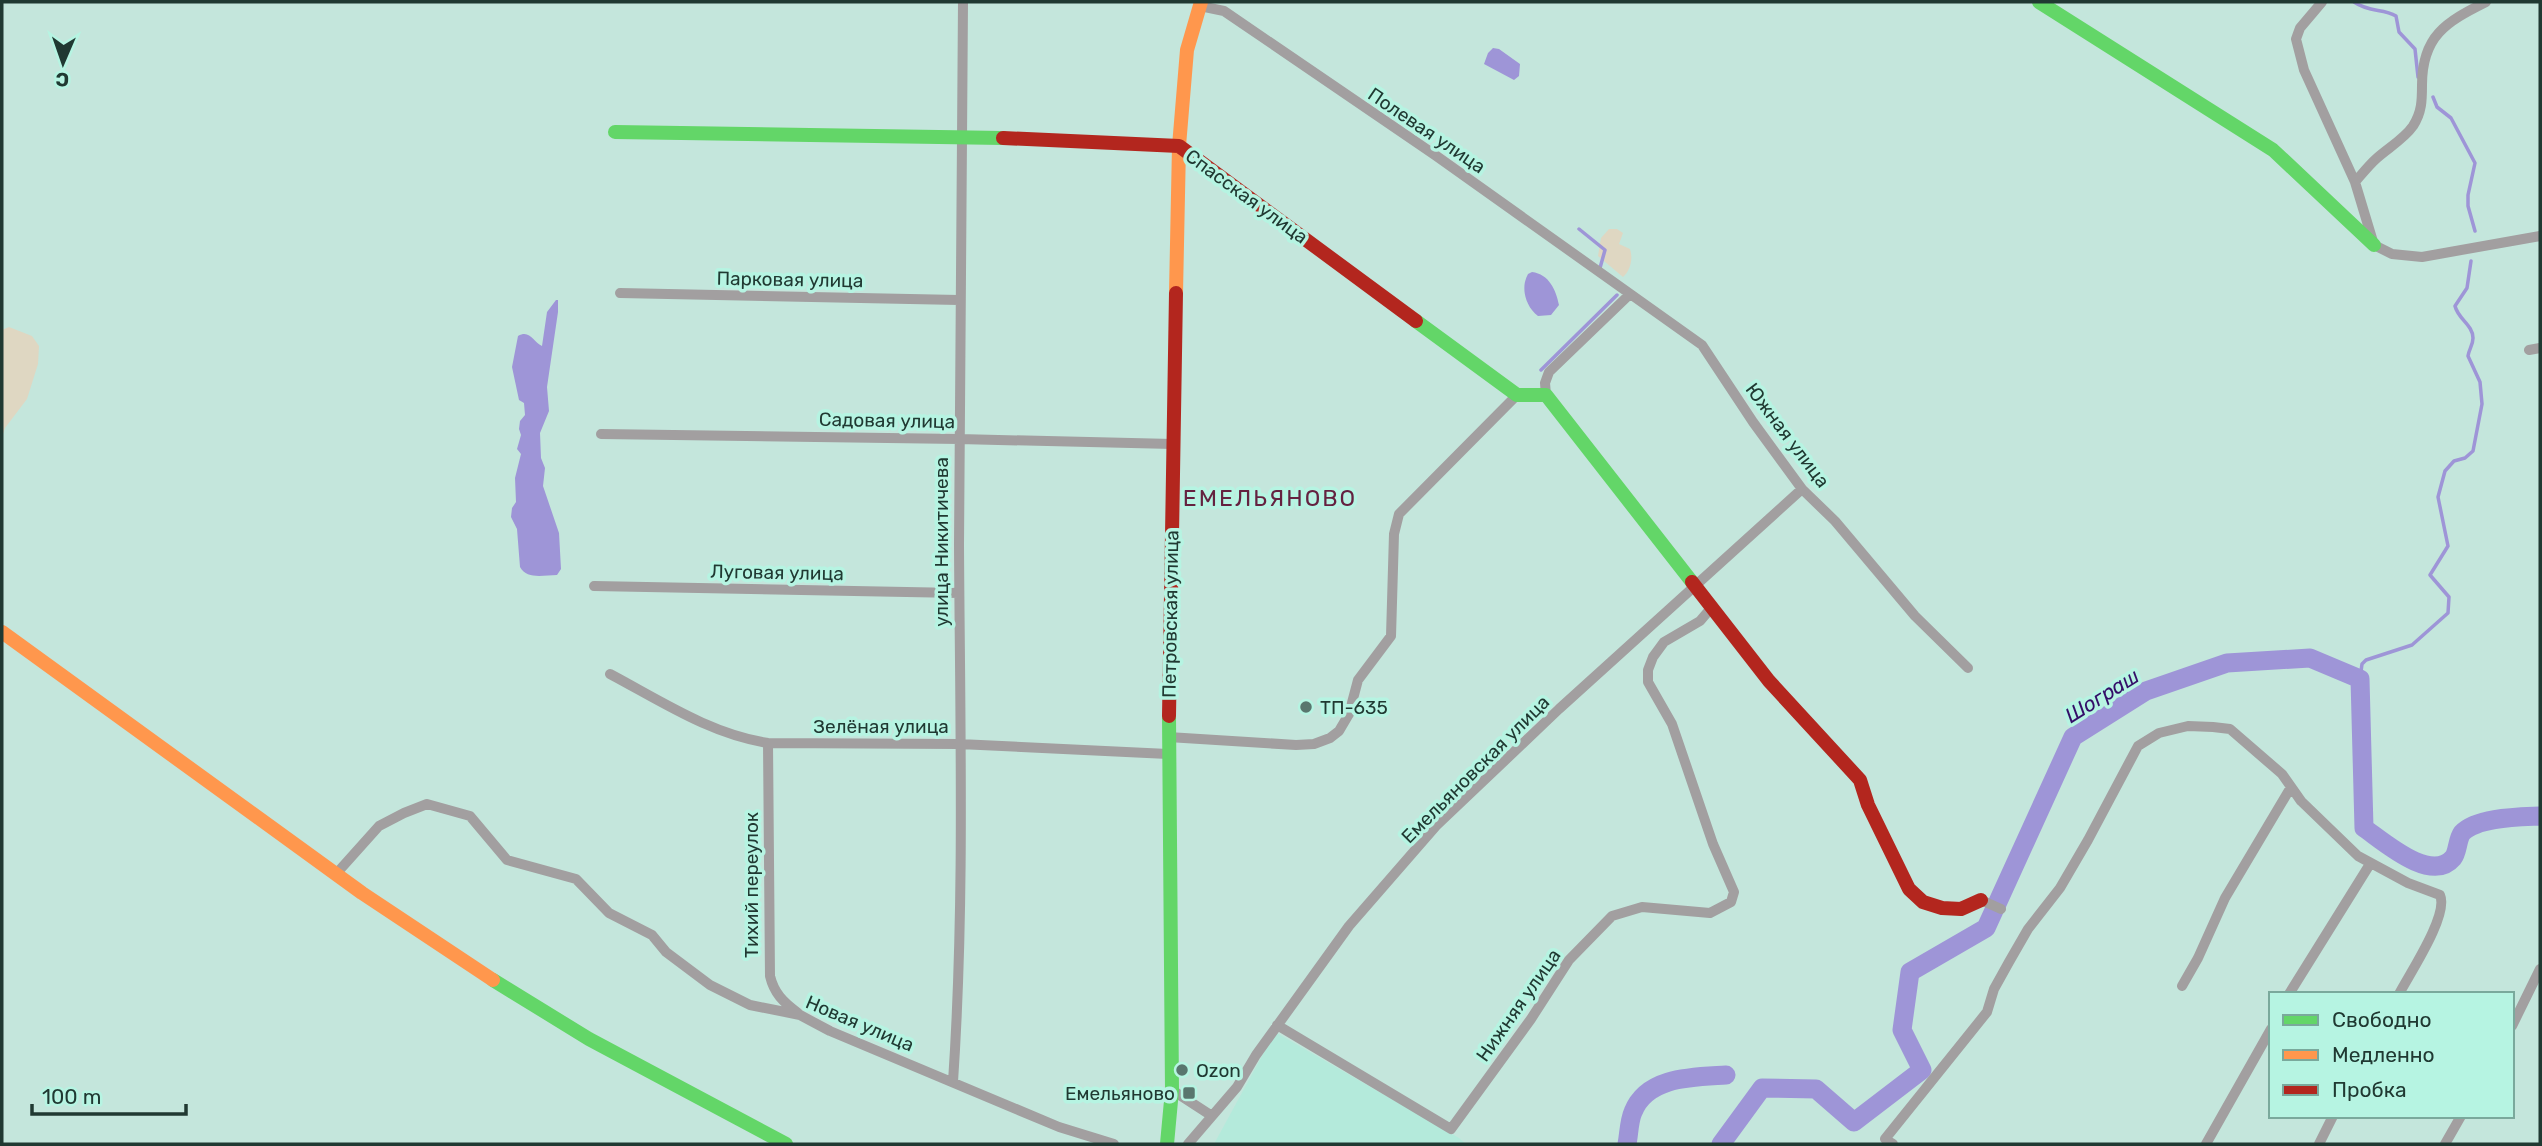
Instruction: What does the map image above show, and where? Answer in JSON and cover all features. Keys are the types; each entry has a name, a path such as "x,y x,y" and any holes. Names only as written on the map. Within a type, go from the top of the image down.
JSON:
{"street":[{"name":"улица Никитичева","path":"953,1082 957,1021 960,744 959,300 963,2"},
{"path":"2039,2 2273,150 2374,245 2392,254 2422,257 2540,236"},
{"path":"2322,2 2300,27 2296,39 2305,70 2355,182 2374,245"},
{"path":"2355,182 2374,160 2413,127 2422,107 2422,65 2436,33 2465,12 2486,2"},
{"name":"Петровская улица","path":"1167,1144 1172,1090 1168,737 1179,146 1187,50 1200,4"},
{"name":"Полевая улица","path":"1200,4 1224,11 1435,155 1629,295"},
{"name":"Спасская улица","path":"615,132 963,136 1179,146 1517,395"},
{"name":"Парковая улица","path":"620,293 959,300"},
{"path":"1629,295 1549,372 1545,383 1546,396 1769,681 1860,780 1868,805 1909,889 1923,902 1942,908 1961,909 1980,900 2001,909"},
{"name":"Южная улица","path":"1629,295 1702,345 1802,489 1835,521 1915,615 1968,668"},
{"path":"1168,737 1296,745 1314,744 1339,731 1349,714 1358,680 1391,636 1394,534 1399,514 1517,395 1546,396"},
{"name":"Садовая улица","path":"601,435 1173,444"},
{"name":"Емельяновская улица","path":"1188,1144 1237,1087 1349,926 1436,826 1559,709 1802,489"},
{"name":"Луговая улица","path":"594,586 959,593"},
{"name":"Нижняя улица","path":"1277,1026 1451,1129 1531,1019 1569,960 1612,916 1642,907 1710,914 1731,902 1734,892 1713,844 1672,724 1648,682 1648,670 1653,657 1664,642 1693,626 1712,607"},
{"path":"2,632 459,960 589,1040 786,1144"},
{"name":"Зелёная улица","path":"610,674 716,730 742,739 768,743 960,744 1168,754"},
{"path":"1889,1142 1987,1012 1994,989 2004,971 2028,929 2060,888 2138,746 2160,733 2188,726 2213,726 2230,730 2282,774 2301,801 2358,856 2440,895 2443,903 2440,918 2400,992"},
{"name":"Тихий переулок","path":"768,743 769,975 782,1002 800,1015"},
{"path":"2182,986 2225,898 2291,787"},
{"name":"Новая улица","path":"336,874 379,826 404,813 427,804 470,816 507,860 576,879 609,913 652,935 666,952 710,985 750,1005 800,1015 830,1031 1059,1127 1114,1144"},
{"path":"2290,992 2370,863"},
{"path":"2514,1022 2540,970"},
{"path":"2206,1144 2269,1033"},
{"path":"1172,1090 1212,1116"},
{"path":"2319,1144 2332,1118"},
{"path":"2445,1144 2460,1118"}],"shaded area":[{"path":"1493,48 1499,49 1520,64 1519,76 1514,80 1484,64"},
{"path":"1609,229 1617,229 1623,233 1619,244 1630,249 1631,264 1623,277 1598,256 1601,238"},
{"path":"1532,272 1543,276 1554,288 1559,305 1551,315 1538,316 1527,302 1524,285 1528,274"},
{"path":"556,300 558,312 547,387 549,411 540,433 541,458 545,468 543,486 559,533 561,569 557,575 536,576 527,574 520,567 517,529 511,517 516,502 515,478 521,454 517,449 521,435 520,421 525,415 524,403 519,400 512,367 518,336 526,334 542,346 547,312"},
{"path":"9,327 32,336 39,346 38,364 27,399 5,428 2,437 2,330"},
{"path":"1275,1032 1459,1138 1466,1144 1214,1144"}],"waterway":[{"path":"2354,2 2365,8 2396,16 2399,32 2415,49 2418,77"},
{"path":"2433,97 2437,107 2451,118 2475,163 2468,195 2475,231"},
{"path":"1579,229 1605,250 1600,268"},
{"path":"2360,679 2362,664 2366,660 2412,645 2448,613 2449,597 2430,575 2448,546 2438,497 2445,471 2454,461 2465,458 2473,451 2482,404 2480,382 2468,356 2473,340 2472,333 2455,306 2467,288 2471,261"},
{"path":"1541,370 1617,295"},
{"name":"Шограш","path":"1721,1144 1762,1088 1816,1089 1854,1122 1922,1070 1902,1030 1910,972 1986,928 2073,737 2146,691 2227,663 2310,658 2360,679 2364,828 2407,858 2420,863 2444,865 2455,855 2462,833 2478,824 2499,819 2540,816"},
{"path":"1627,1144 1633,1112 1649,1091 1686,1078 1726,1075"}],"traffic: fast":[{"path":"2039,2 2273,150 2374,245"},
{"path":"615,132 1003,138"},
{"path":"1416,321 1517,395 1546,395 1692,582"},
{"path":"1167,1144 1172,1090 1169,716"},
{"path":"493,980 589,1039 786,1144"}],"traffic: slow":[{"path":"1176,293 1179,146 1187,50 1201,2"},
{"path":"2,632 362,893 493,980"}],"traffic: jam":[{"path":"1003,138 1179,146 1416,321"},
{"path":"1169,716 1176,293"},
{"path":"1692,582 1769,681 1860,780 1868,805 1909,889 1923,902 1942,908 1961,909 1981,900"}],"place":[{"name":"ТП-635","path":"1306,707"},
{"name":"Ozon","path":"1182,1070"},
{"name":"Емельяново","path":"1189,1093"}],"district":[{"name":"ЕМЕЛЬЯНОВО","path":"1270,498"}]}
